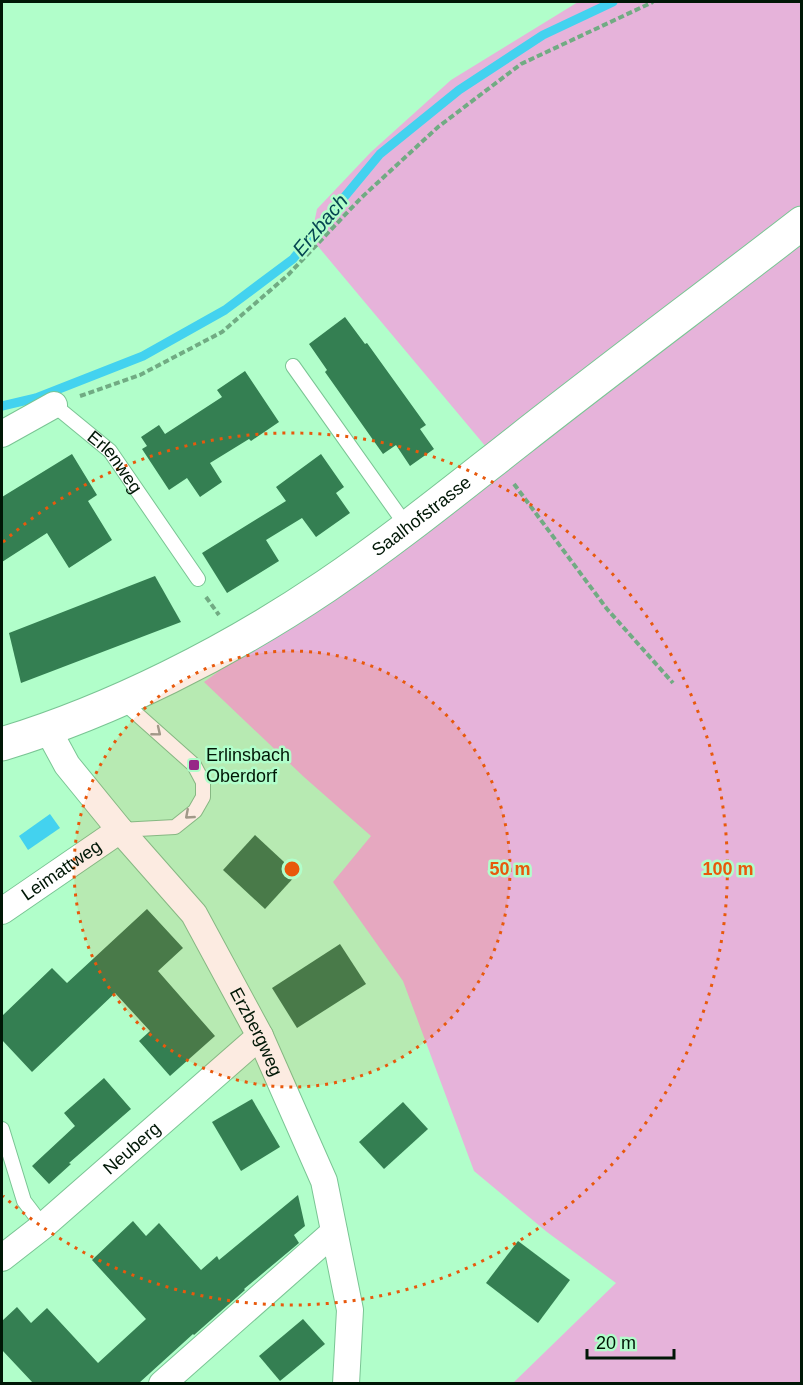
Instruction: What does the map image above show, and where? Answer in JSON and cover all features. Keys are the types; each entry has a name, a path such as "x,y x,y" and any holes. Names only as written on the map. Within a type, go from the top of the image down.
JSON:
{"main road":[{"name":"Saalhofstrasse","path":"2,744 48,730 120,699 235,641 325,587 408,528 801,223"}],"street":[{"path":"2,434 54,405"},
{"name":"Erzbergweg","path":"48,730 67,765 120,830 194,914 260,1036 324,1181 351,1310 340,1378"},
{"name":"Leimattweg","path":"2,911 120,830"},
{"name":"Neuberg","path":"2,1258 43,1226 260,1036"},
{"path":"162,1383 334,1232"}],"lane":[{"path":"293,366 408,528"},
{"name":"Erlenweg","path":"54,405 110,451 198,579"},
{"path":"120,699 194,765 203,782 203,797 195,812 175,826 120,830"},
{"path":"2,1129 24,1201 43,1226"}],"path":[{"path":"54,405 140,375 222,332 288,275 361,198 438,127 521,64 653,2"},
{"path":"493,461 517,488 607,609 673,683"},
{"path":"198,579 198,585 235,641"}],"shaded area":[{"path":"578,2 801,2 801,1383 513,1383 616,1283 547,1232 474,1171 403,981 333,882 371,836 304,777 204,682 502,466 311,238 317,209 371,152 451,80"}],"water":[{"path":"50,814 60,828 28,850 19,836"}],"building":[{"path":"345,317 365,344 367,343 426,425 420,429 434,449 410,466 396,445 383,454 325,372 327,370 309,344"},
{"path":"245,371 279,422 251,441 249,439 210,463 222,482 200,497 187,478 169,490 142,449 147,446 141,437 159,425 165,434 222,397 217,390"},
{"path":"72,454 97,495 88,501 112,540 69,568 47,533 2,562 2,497"},
{"path":"321,454 344,487 336,493 350,513 316,537 302,518 266,540 279,561 227,593 202,553 286,501 276,487"},
{"path":"155,576 181,622 21,683 9,633"},
{"path":"255,835 297,874 265,909 223,870"},
{"path":"147,909 183,948 158,971 215,1036 170,1076 139,1041 150,1031 115,993 32,1072 2,1040 2,1016 52,968 67,983"},
{"path":"340,944 366,984 297,1028 272,988"},
{"path":"104,1078 131,1109 69,1163 71,1164 49,1184 32,1166 75,1126 64,1113"},
{"path":"252,1099 280,1147 241,1171 212,1122"},
{"path":"403,1102 428,1129 384,1169 359,1142"},
{"path":"298,1195 305,1226 294,1235 299,1243 139,1383 33,1383 2,1350 2,1321 17,1307 31,1323 47,1308 98,1363 146,1319 92,1260 133,1221 146,1236 159,1223 201,1270 217,1256 219,1260"},
{"path":"518,1241 570,1280 538,1323 486,1283"},
{"path":"303,1319 325,1344 280,1381 259,1356"}],"waterway":[{"name":"Erzbach","path":"2,406 36,398 143,356 225,310 293,259 380,154 459,90 543,35 613,2"}],"place":[{"name":"Erlinsbach Oberdorf","path":"194,765"}]}
